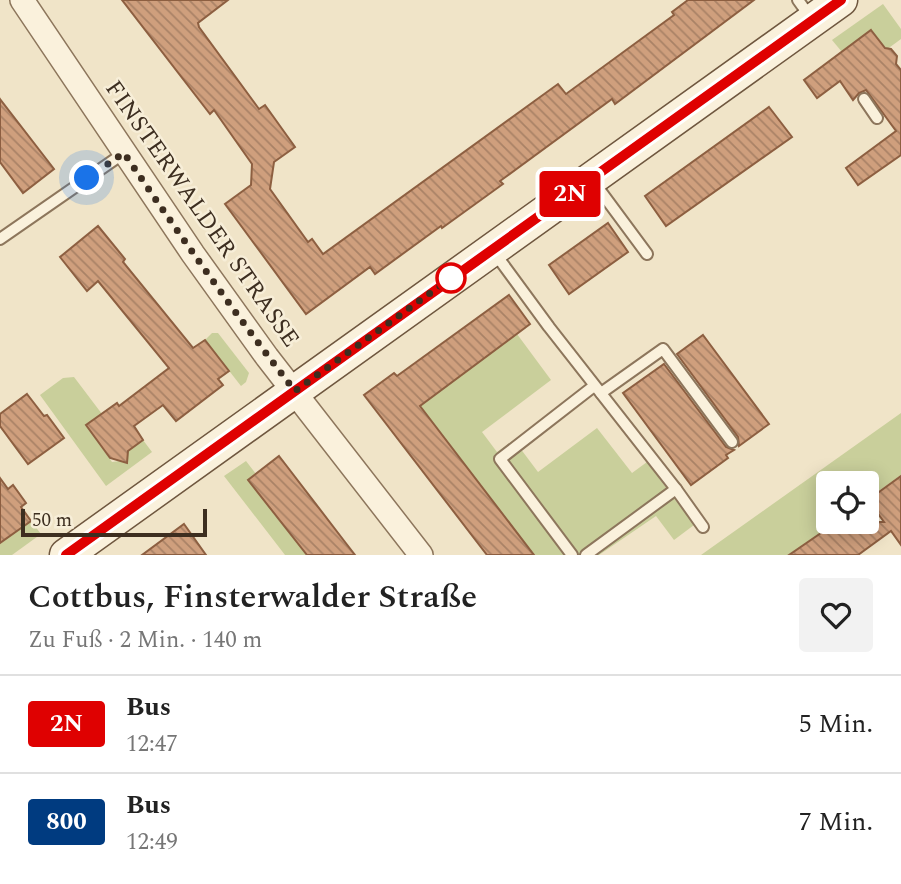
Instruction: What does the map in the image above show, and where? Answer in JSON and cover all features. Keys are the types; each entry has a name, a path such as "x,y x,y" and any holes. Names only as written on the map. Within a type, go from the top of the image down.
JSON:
{"street":[{"name":"FINSTERWALDER STRASSE","path":"22,0 193,254 267,357 421,555"},
{"path":"80,551 295,391 592,178 821,6"}],"lane":[{"path":"864,99 877,118"},
{"path":"0,239 124,153"},
{"path":"592,178 647,254"},
{"path":"492,250 703,527"},
{"path":"572,555 500,459 597,390 663,349 732,442"},
{"path":"586,555 676,489"}],"green space":[{"path":"883,4 901,29 901,39 886,50 842,52 832,40"},
{"path":"212,333 218,333 249,373 246,382 241,386 205,340"},
{"path":"517,334 551,380 482,432 497,452 514,440 538,472 597,428 632,473 647,462 694,525 674,540 656,516 599,555 534,555 420,406"},
{"path":"74,377 102,414 86,425 112,462 128,456 128,451 143,440 152,452 106,486 40,395 63,378"},
{"path":"901,413 901,475 879,491 879,471 819,471"},
{"path":"246,461 256,474 249,480 307,555 285,555 224,476"},
{"path":"816,473 816,534 819,534 789,555 701,555"},
{"path":"31,521 41,534 12,555 0,555 0,543"}],"building":[{"path":"122,0 228,0 198,23 199,27 259,109 265,105 295,147 274,162 270,189 308,242 312,239 323,254 558,84 566,94 674,15 672,12 688,0 754,0 615,104 612,99 500,181 503,184 442,228 441,226 375,274 370,267 306,314 225,204 251,185 252,164 214,110 210,114"},
{"path":"871,30 885,48 891,49 897,56 896,64 901,70 901,155 858,185 846,168 896,131 866,90 853,100 840,81 817,98 804,80"},
{"path":"0,99 54,169 23,193 0,162"},
{"path":"769,107 792,137 666,226 645,196"},
{"path":"608,223 628,252 569,294 549,265"},
{"path":"98,226 125,259 123,262 193,348 205,340 229,371 218,379 223,385 176,421 163,405 134,426 143,440 128,451 127,463 110,458 86,425 117,403 119,406 169,368 98,281 87,291 60,257"},
{"path":"509,295 530,324 420,406 534,555 487,555 364,395 394,373 397,376"},
{"path":"703,335 769,424 739,446 738,437 677,354"},
{"path":"664,364 726,447 734,450 726,455 728,458 691,485 623,393"},
{"path":"27,394 64,438 28,464 0,426 0,414"},
{"path":"279,456 355,555 307,555 248,480"},
{"path":"901,476 901,545 891,531 858,555 789,555 820,534 879,534 879,522 884,522 879,515 879,492"},
{"path":"0,478 8,489 13,485 26,503 21,507 31,521 0,543"},
{"path":"184,524 206,555 142,555"}],"bus line":[{"name":"2N","path":"66,555 841,0"}],"route":[{"path":"87,178 124,153 267,357 295,391 451,278"}]}
